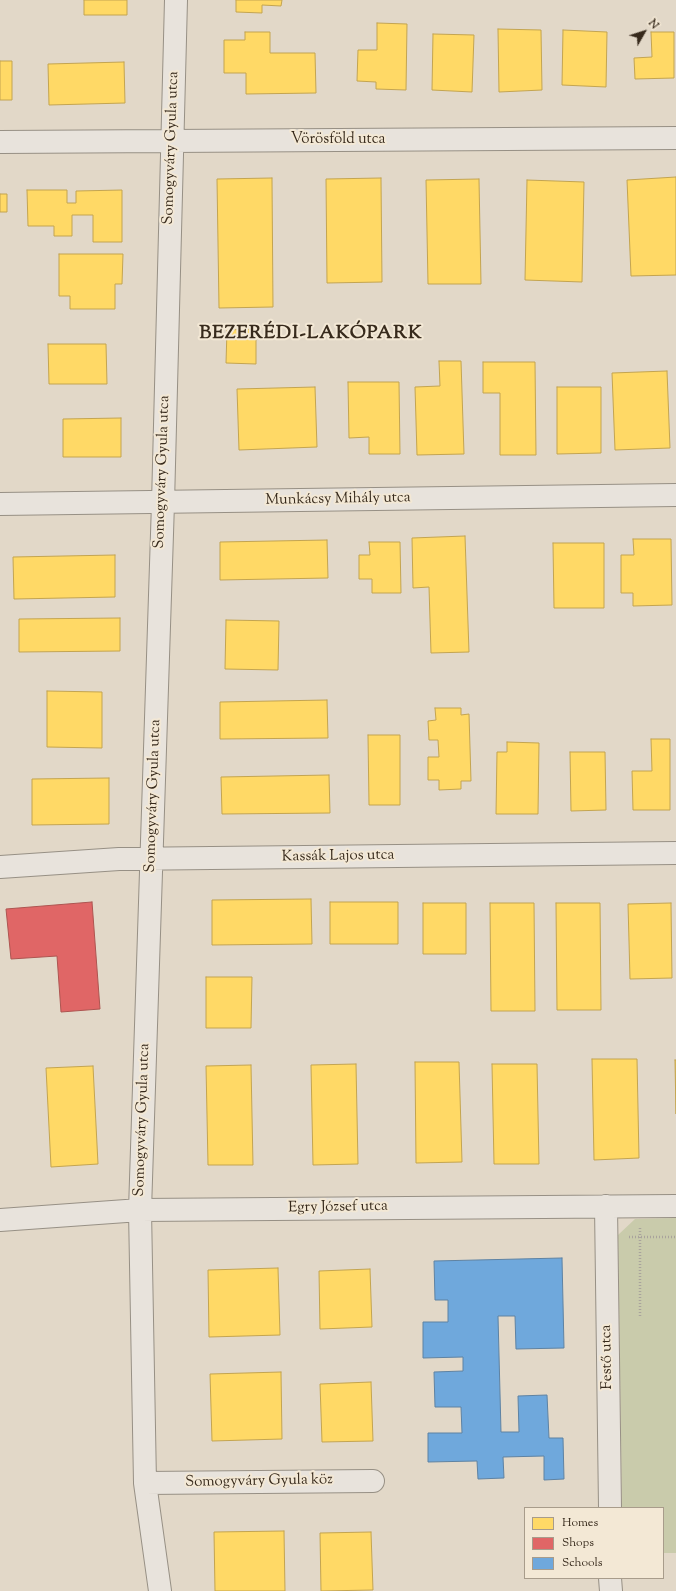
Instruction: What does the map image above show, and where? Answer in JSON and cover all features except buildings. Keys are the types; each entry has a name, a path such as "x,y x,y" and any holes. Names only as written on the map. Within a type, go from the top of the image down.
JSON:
{"street":[{"name":"Somogyváry Gyula utca","path":"160,1591 145,1483 140,1210 163,503 176,0"},
{"name":"Vörösföld utca","path":"0,142 676,138"},
{"name":"Munkácsy Mihály utca","path":"0,504 676,495"},
{"name":"Kassák Lajos utca","path":"0,867 119,859 676,853"},
{"name":"Festő utca","path":"606,1206 610,1507"},
{"name":"Egry József utca","path":"0,1220 140,1210 676,1206"},
{"name":"Somogyváry Gyula köz","path":"145,1483 373,1481"},
{"path":"610,1579 610,1591"}],"path":[{"path":"640,1206 640,1316"},
{"path":"607,1237 676,1237"}],"green space":[{"path":"676,1218 676,1553 664,1553 664,1507 622,1507 618,1235 635,1219"}],"district":[{"name":"BEZERÉDI-LAKÓPARK","path":"311,335"}]}
